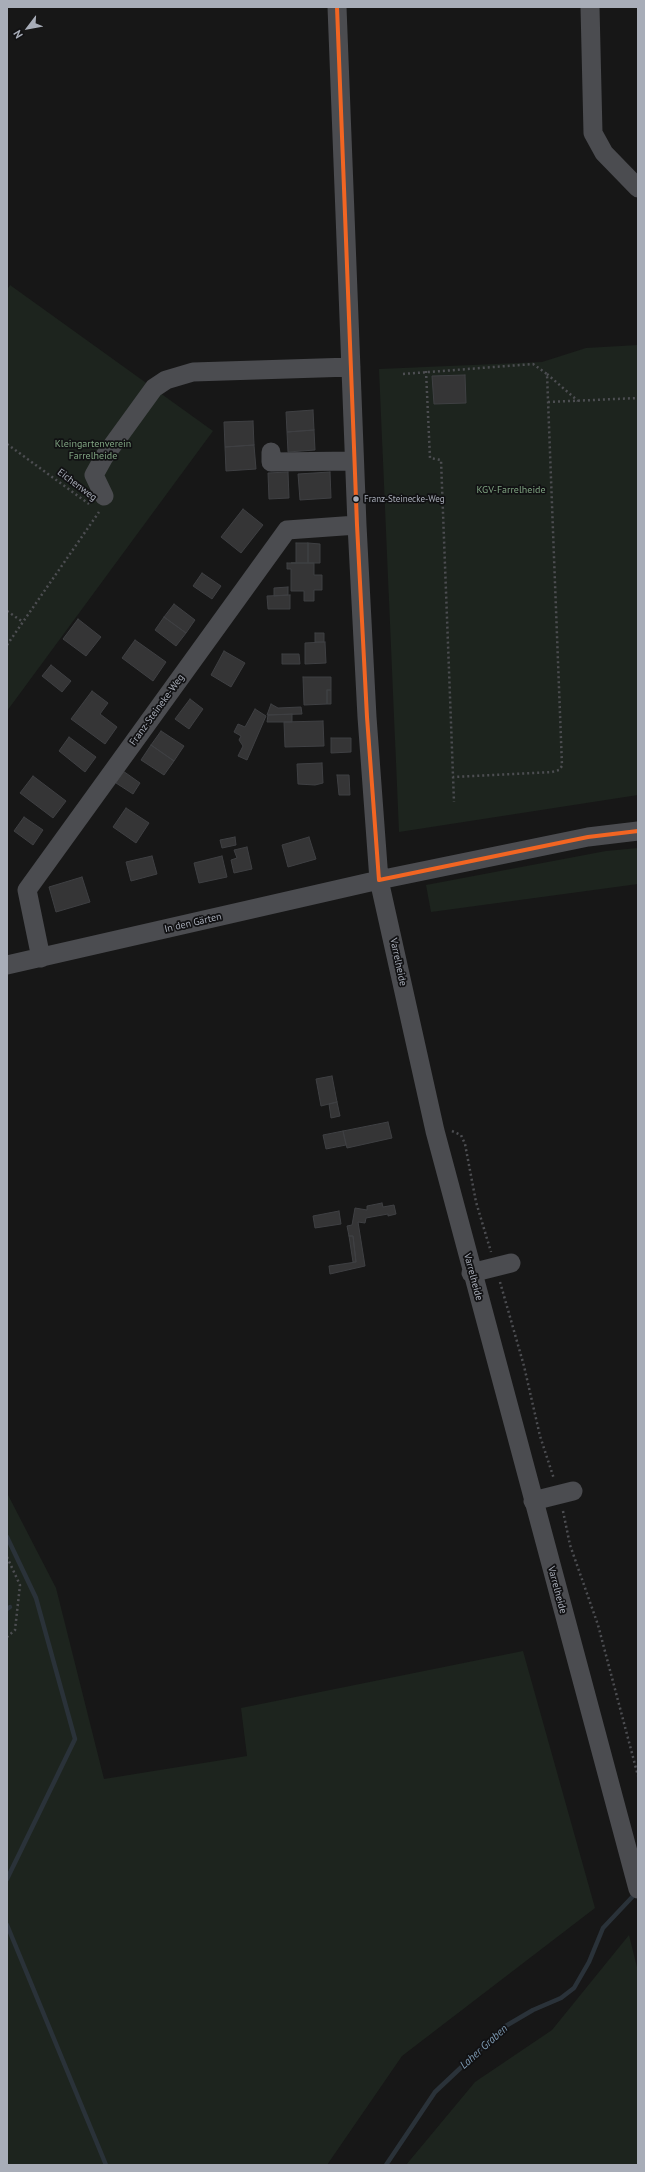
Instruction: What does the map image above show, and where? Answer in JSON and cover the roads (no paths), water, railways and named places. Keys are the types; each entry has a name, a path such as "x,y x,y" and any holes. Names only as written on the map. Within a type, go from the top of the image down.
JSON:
{"street":[{"name":"Varrelheide","path":"337,7 357,526 367,717 379,880 435,1131 637,1885"},
{"path":"590,7 593,134 604,153 638,188"},
{"path":"101,504 94,475 104,457 154,388 166,380 193,372 351,367"},
{"path":"271,452 271,462 354,460"},
{"name":"Franz-Steineke-Weg","path":"41,958 27,890 287,530 357,526"},
{"name":"In den Gärten","path":"7,964 41,958 379,880 588,836 638,831"},
{"path":"472,1273 503,1265"},
{"path":"533,1501 566,1493"}],"waterway":[{"path":"7,1537 36,1598 75,1739 7,1879"},
{"name":"Laher Graben","path":"386,2165 435,2092 504,2027 533,2010 561,1998 574,1988 589,1962 603,1928 636,1893"},
{"path":"7,1925 106,2165"}],"place":[{"name":"Franz-Steinecke-Weg","path":"356,499"}],"park label":[{"name":"Kleingartenverein Farrelheide","path":"93,450"},
{"name":"KGV-Farrelheide","path":"511,490"}]}
